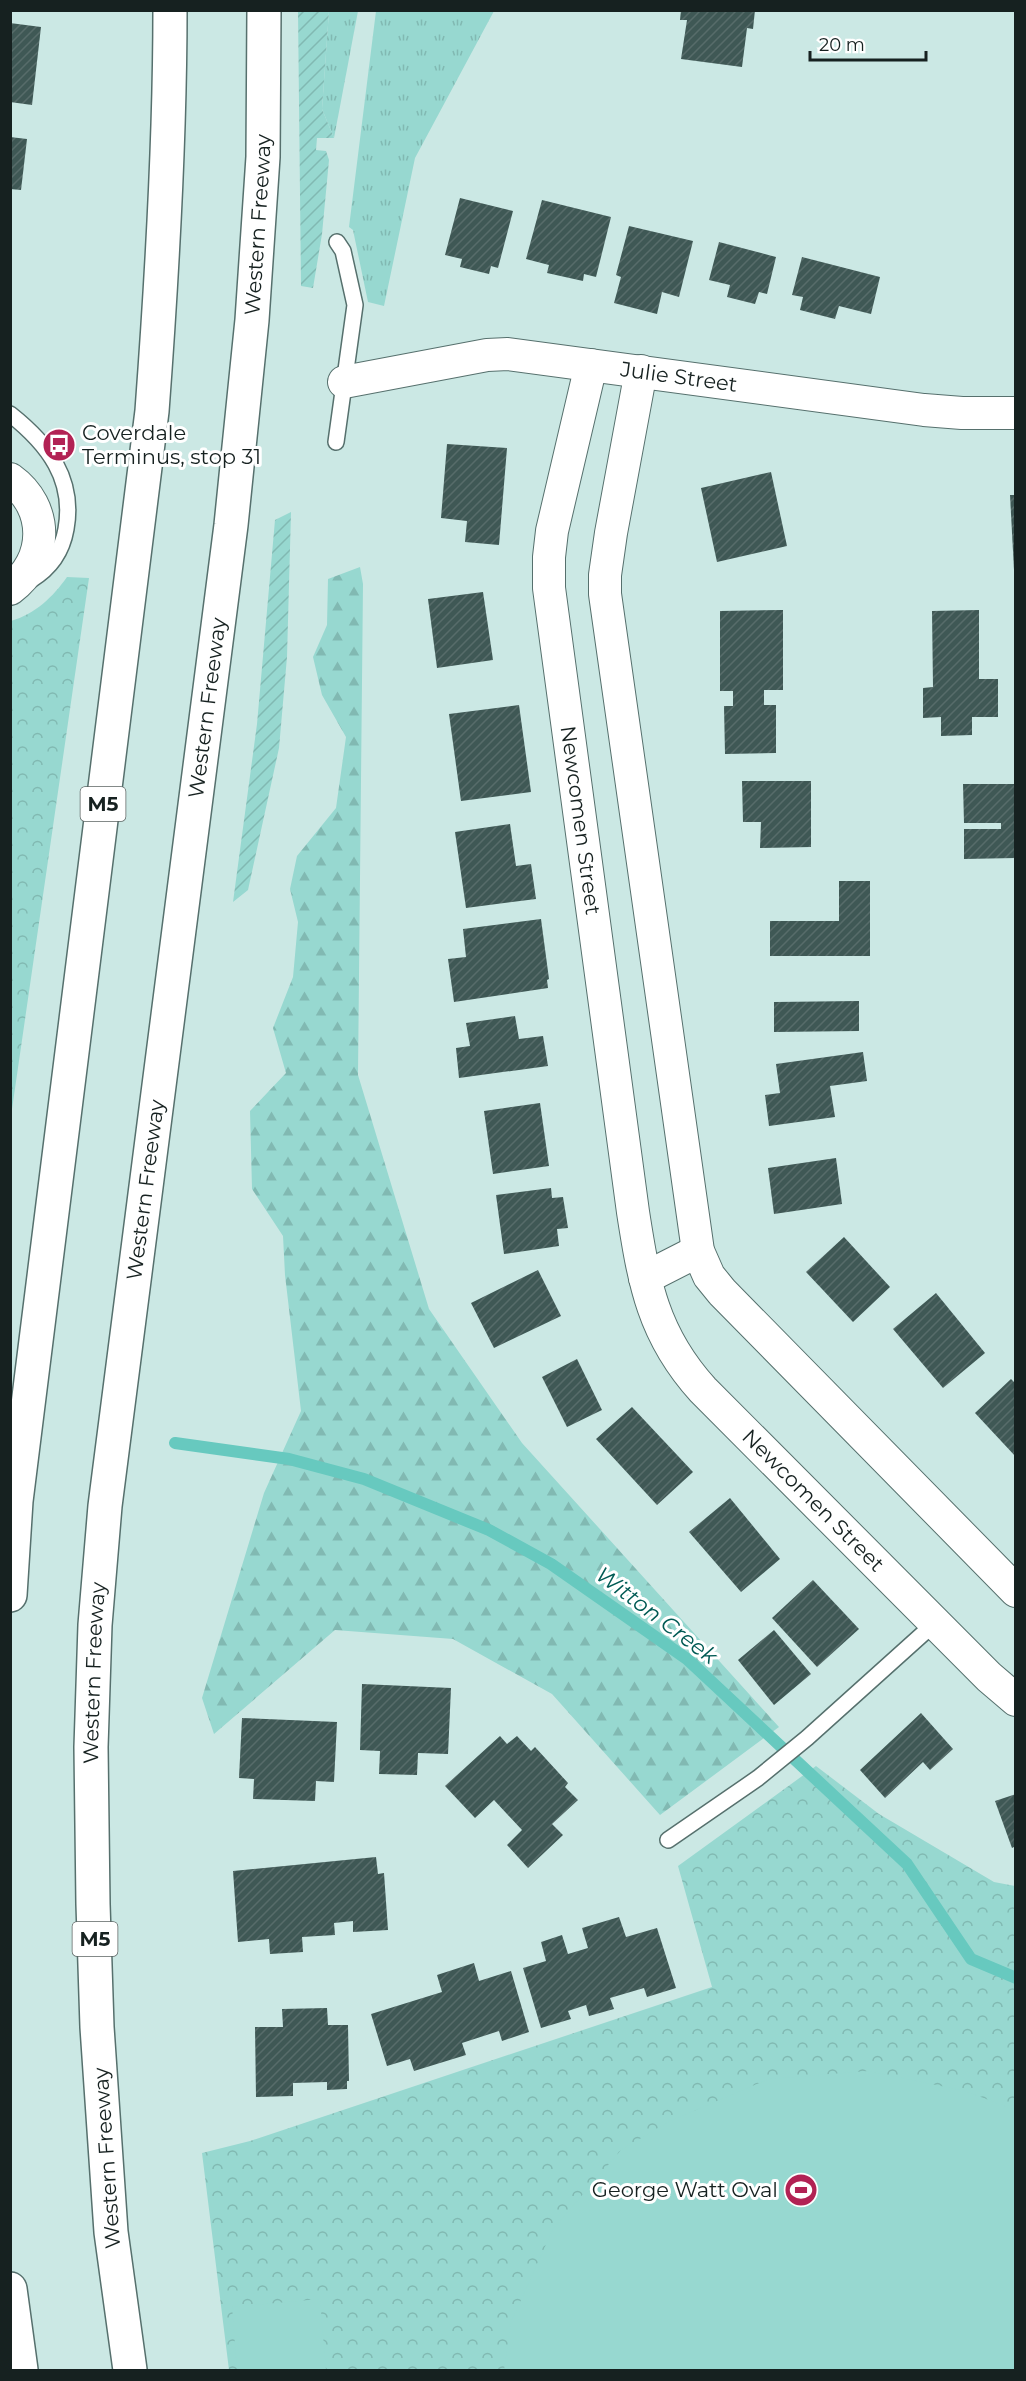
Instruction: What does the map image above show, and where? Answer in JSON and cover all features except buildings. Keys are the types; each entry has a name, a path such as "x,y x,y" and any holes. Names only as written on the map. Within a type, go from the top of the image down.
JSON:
{"highway":[{"name":"M5","path":"10,1595 16,1501 152,411 170,101 170,10"},
{"name":"Western Freeway","path":"130,2370 111,2232 97,2027 91,1747 95,1624 106,1494 231,525 252,320 261,180 264,10"},
{"path":"10,2289 21,2370"}],"street":[{"name":"Julie Street","path":"344,382 487,355 525,355 924,410 1016,413"},
{"name":"Newcomen Street","path":"591,365 552,531 549,588 631,1200 645,1278 662,1332 688,1373 989,1677 1016,1700"},
{"path":"641,371 610,534 605,594 698,1251 709,1276 722,1292 1016,1591"},
{"path":"10,590 32,567 39,546 39,523 32,502 16,480"},
{"path":"645,1278 698,1251"}],"lane":[{"path":"336,442 355,305 343,250 337,242"},
{"path":"10,414 51,455 65,484 69,511 63,543 57,557 36,577 10,590"},
{"path":"668,1840 758,1778 807,1738 936,1622"}],"green space":[{"path":"298,11 329,11 322,109 334,138 317,138 316,150 326,151 329,160 322,234 313,288 301,286"},
{"path":"329,11 358,11 334,138 322,109"},
{"path":"376,11 494,11 415,158 384,306 368,302 353,230 349,227"},
{"path":"291,512 287,657 279,748 248,890 233,902 257,724 275,520"},
{"path":"360,567 363,584 358,1075 429,1309 522,1443 779,1727 660,1815 552,1694 453,1639 335,1630 214,1734 202,1698 264,1493 301,1411 285,1275 283,1236 252,1189 250,1111 286,1073 273,1028 293,977 298,922 290,889 297,856 336,808 346,737 322,695 313,657 327,625 328,579"},
{"path":"67,577 89,578 11,1116 11,621 43,604"},
{"path":"816,1766 879,1814 994,1882 1015,1886 1015,2370 229,2370 202,2153 250,2141 712,1987 678,1866"},
{"name":"George Watt Oval","path":"868,2071 965,2091 1015,2110 1015,2370 504,2370 511,2322 553,2229 621,2150 670,2121 769,2079"},
{"path":"320,2299 326,2370 237,2370 232,2307"}],"waterway":[{"name":"Witton Creek","path":"175,1443 289,1459 364,1479 489,1530 551,1564 687,1659 907,1864 971,1959 1016,1978"}],"place":[{"name":"Coverdale Terminus, stop 31","path":"59,445"},
{"name":"George Watt Oval","path":"801,2190"}]}
